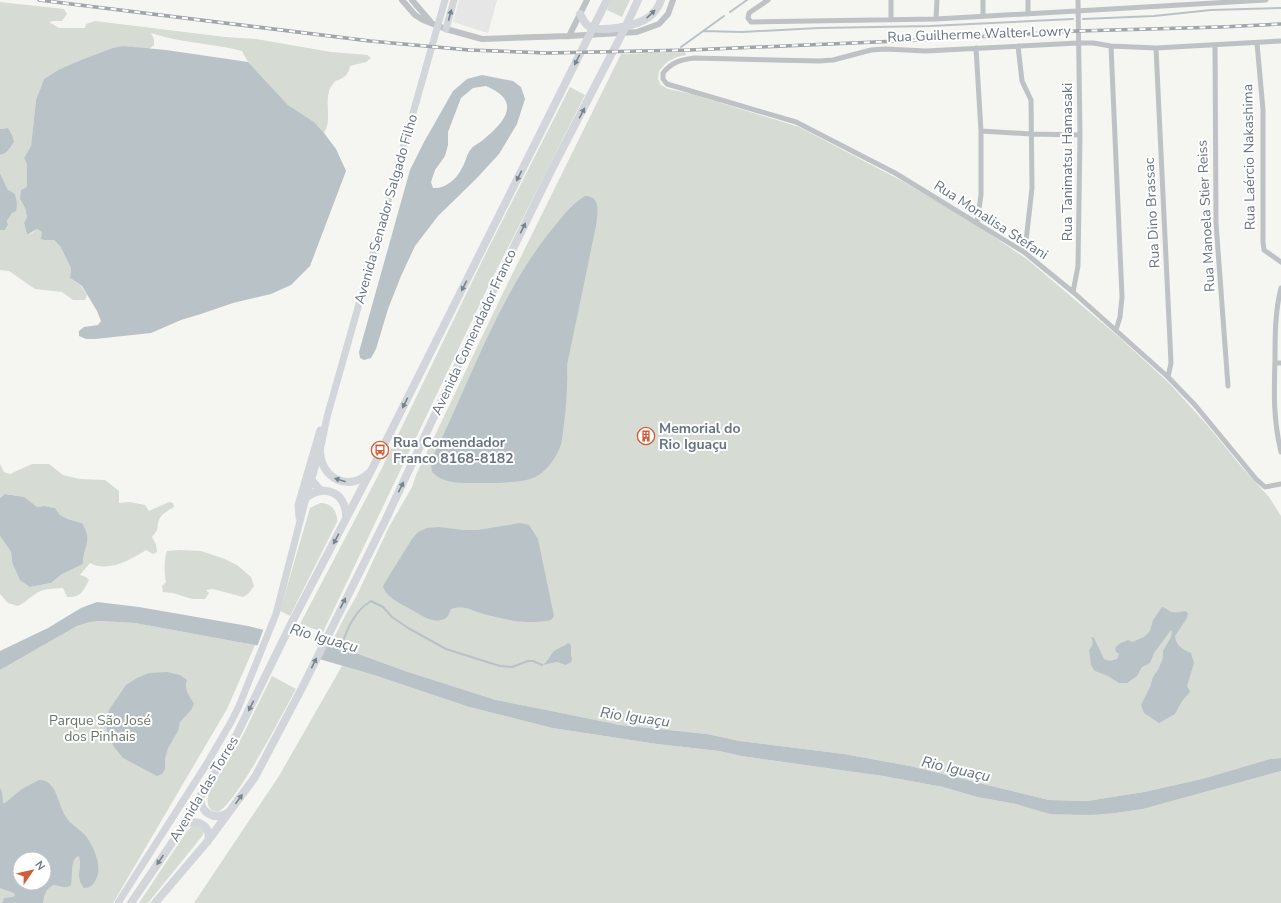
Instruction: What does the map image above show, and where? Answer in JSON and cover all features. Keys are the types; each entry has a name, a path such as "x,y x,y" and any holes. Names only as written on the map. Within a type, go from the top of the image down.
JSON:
{"highway":[{"name":"Avenida Comendador Franco","path":"268,671 373,467 607,0"},
{"name":"Avenida Comendador Franco","path":"302,688 385,521 506,263 638,0"},
{"path":"580,14 587,25 597,29 615,28 636,24 650,17 661,0"},
{"path":"320,451 324,468 337,480 349,482 355,481 365,476 373,467"},
{"path":"310,477 321,491"},
{"path":"306,498 315,492 332,492 341,498 346,508 346,519"},
{"name":"Avenida das Torres","path":"131,903 182,828 237,734 268,671"},
{"name":"Avenida das Torres","path":"155,903 208,842 255,777 302,688"},
{"path":"202,792 201,803 206,812 210,815 221,817 230,812"},
{"path":"182,828 190,822 195,821 203,824 208,832 208,842"}],"main road":[{"name":"Avenida Senador Salgado Filho","path":"299,527 298,505 320,451 327,417 445,0"},
{"path":"446,29 454,0"},
{"name":"Avenida Senador Salgado Filho","path":"118,903 224,735 239,706 276,614 306,498 321,427 327,417"}],"street":[{"path":"402,0 414,15 446,29 482,39 630,33 659,24 668,14 673,0"},
{"path":"412,0 431,22"},
{"path":"569,36 587,0"},
{"path":"768,0 749,13 748,18 751,22 936,19 1125,7 1169,2 1264,0"},
{"path":"892,0 892,20"},
{"path":"936,19 937,0"},
{"path":"983,0 983,16"},
{"path":"1028,0 1028,14"},
{"name":"Rua Tanimatsu Hamasaki","path":"1073,292 1078,266 1080,134 1078,0"},
{"path":"1125,0 1125,7"},
{"path":"576,23 581,36"},
{"name":"Rua Guilherme Walter Lowry","path":"663,79 663,73 668,67 680,60 694,58 819,61 833,60 871,50 885,49 926,51 1078,43 1156,48 1281,41"},
{"name":"Rua Laércio Nakashima","path":"1257,43 1263,110 1263,242 1264,250 1281,262"},
{"name":"Rua Manoela Stier Reiss","path":"1215,45 1216,223 1228,386"},
{"path":"1018,46 1022,81 1031,100 1032,188 1024,252"},
{"path":"1111,46 1122,297 1120,317 1116,330"},
{"path":"976,48 981,131 982,195 977,223"},
{"name":"Rua Dino Brassac","path":"1156,48 1172,363 1168,377"},
{"name":"Rua Monalisa Stefani","path":"663,79 667,84 678,88 731,102 796,122 895,173 1024,252 1073,292 1168,377 1195,405 1256,479 1265,487 1281,484"},
{"path":"981,131 1031,134 1080,134"},
{"path":"1281,288 1276,333 1274,408 1281,452"},
{"path":"1275,363 1281,363"}],"shaded area":[{"path":"459,0 497,0 488,33 453,22"},
{"path":"123,46 166,50 248,62 288,105 314,122 324,133 336,149 346,171 310,266 291,285 271,294 233,303 181,320 151,333 86,339 79,336 79,331 84,327 98,325 101,321 97,311 82,286 70,278 71,268 60,246 54,240 41,239 42,232 37,229 27,235 24,223 27,217 25,208 20,199 21,190 27,187 27,164 24,158 31,146 36,100 44,79 58,70 76,62 113,48"},
{"path":"482,75 513,81 521,87 525,99 517,124 499,154 438,216 415,246 388,309 376,349 371,358 364,360 360,358 359,352 410,170 453,91 467,79","holes":["486,86 504,98 507,105 507,112 504,119 491,133 471,149 460,172 454,179 442,187 433,188 431,182 435,170 445,156 448,145 448,132 461,98 473,88"]},
{"path":"8,128 14,142 6,152 0,155 0,129"},
{"path":"0,173 8,190 15,194 17,204 16,211 12,213 7,221 8,225 5,230 0,230"},
{"path":"585,196 594,199 597,207 597,217 567,365 565,415 562,441 558,452 544,471 530,479 506,482 468,483 442,479 432,472 431,464 500,311 531,258 549,233 570,208"},
{"path":"5,494 24,497 37,507 44,506 55,508 60,515 82,523 88,539 83,557 83,564 62,574 51,583 30,587 20,580 12,562 11,552 0,536 0,498"},
{"path":"520,523 529,525 538,539 554,616 551,620 525,622 509,620 460,607 451,609 445,618 440,620 431,620 395,600 387,594 383,586 412,539 418,532 427,528 439,527 478,530"},
{"name":"Rio Iguaçu","path":"97,602 139,607 248,626 331,644 405,671 496,700 620,725 707,734 740,741 844,754 910,766 1049,800 1087,801 1144,792 1202,779 1270,759 1281,758 1281,771 1143,809 1090,815 1050,814 1016,804 977,797 943,787 883,776 741,756 719,751 657,744 552,728 469,707 377,676 299,653 135,623 100,621 77,626 0,670 0,651 48,628 81,608"},
{"path":"1162,607 1172,612 1185,611 1188,613 1187,618 1175,636 1180,647 1191,653 1194,663 1187,686 1190,692 1182,701 1175,714 1159,723 1144,713 1141,705 1163,658 1163,651 1171,637 1171,630 1154,653 1150,663 1142,667 1137,676 1127,683 1119,683 1108,676 1095,671 1091,665 1089,650 1093,644 1091,637 1094,638 1104,659 1110,661 1117,659 1119,654 1116,652 1115,648 1119,644 1128,640 1132,642 1144,637 1150,631 1153,620"},
{"path":"568,643 571,645 571,662 566,665 557,662 542,665 556,649 565,646"},
{"path":"167,672 180,675 187,680 186,690 194,704 191,710 180,722 178,731 168,748 165,759 165,769 162,774 157,776 123,758 114,747 107,731 106,717 126,685 149,673"},
{"path":"39,780 50,784 66,817 84,834 96,855 98,872 95,882 84,888 79,876 79,856 76,857 73,863 71,885 65,887 52,886 52,851 12,851 12,891 46,891 43,903 2,903 4,898 13,897 15,895 14,893 0,888 0,788 3,803 22,789"}],"green space":[{"path":"611,0 630,0 622,17 607,10"},
{"path":"0,2 64,9 67,14 62,21 49,22 59,28 85,28 86,24 95,21 225,37 256,39 331,52 367,55 371,58 366,62 350,66 347,74 343,78 335,81 330,88 328,97 328,123 324,133 314,122 288,105 248,62 242,51 231,48 173,39 151,33 154,39 154,45 149,49 123,46 76,62 58,70 44,79 36,100 31,147 24,158 27,163 27,187 20,199 25,208 27,217 24,223 27,235 37,229 42,232 45,240 54,240 60,246 71,268 70,278 81,286 87,295 85,300 73,300 62,292 35,289 9,271 0,270 0,230 5,230 8,226 7,221 12,213 8,190 0,173 0,155 2,155 8,128 0,129"},
{"path":"685,52 686,55 677,57 667,62 659,71 658,79 661,85 668,89 692,94 799,127 902,181 980,227 1028,260 1120,338 1169,383 1269,497 1281,516 1281,758 1270,759 1202,779 1144,792 1087,801 1049,800 910,766 844,754 740,741 707,734 620,725 496,700 405,671 331,644 356,597 389,527 412,487 416,475 502,295 621,54"},
{"path":"570,87 585,95 489,285 323,632 300,624 380,472 485,255"},
{"path":"0,464 4,472 10,474 32,464 49,464 63,475 80,479 105,480 119,491 119,503 130,502 145,505 149,511 169,502 173,503 174,507 161,516 157,530 152,537 156,544 157,552 153,554 146,550 130,559 105,567 90,563 80,575 89,580 79,595 67,597 63,588 52,589 37,593 18,606 8,603 0,594 0,536 11,552 12,562 30,587 51,583 63,573 83,564 83,557 88,539 82,523 60,515 55,508 44,506 37,507 22,498 11,495 5,494 0,498"},
{"path":"320,503 327,504 333,508 336,514 337,522 290,616 280,611 310,508"},
{"path":"167,551 201,551 225,559 237,565 251,577 254,586 248,594 243,597 213,589 206,590 209,593 205,599 192,599 173,593 163,592 162,586 166,582 165,558"},
{"name":"Parque São José dos Pinhais","path":"100,621 135,623 255,645 227,709 113,903 0,903 0,670 77,626"},
{"path":"342,666 377,676 469,707 552,728 657,744 719,751 741,756 883,776 943,787 977,797 1016,804 1116,813 1143,809 1281,771 1281,903 194,903 279,776"},
{"path":"272,676 296,689 259,756 236,792 226,805 218,812 213,811 209,807 208,803 209,792 242,737"},
{"path":"192,826 200,826 204,831 203,835 148,903 139,903 187,831"}],"pier":[{"path":"264,628 325,640 315,660 299,655 257,647"}],"waterway":[{"path":"730,12 747,0"},
{"path":"1083,19 1154,16 1211,10 1281,8"},
{"path":"681,47 724,16"},
{"path":"703,31 742,32 819,28 930,26 1073,19"},
{"path":"340,649 351,622 360,610 371,601 383,607 392,617 408,628 446,649 500,666 512,667 528,661 533,661 542,665"}],"railway":[{"path":"39,0 370,41 469,50 548,53 690,50 921,40 1078,31 1281,24"}],"place":[{"name":"Memorial do Rio Iguaçu","path":"646,436"},
{"name":"Rua Comendador Franco 8168-8182","path":"380,450"}]}
